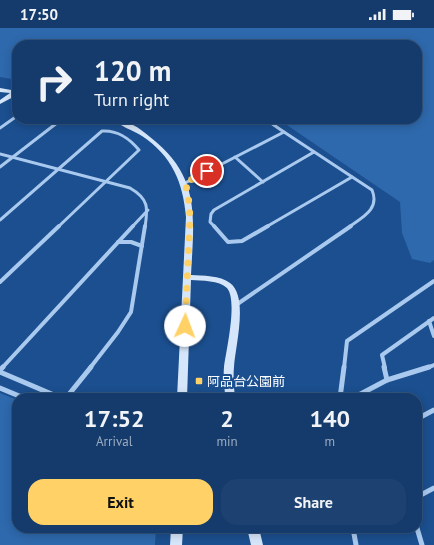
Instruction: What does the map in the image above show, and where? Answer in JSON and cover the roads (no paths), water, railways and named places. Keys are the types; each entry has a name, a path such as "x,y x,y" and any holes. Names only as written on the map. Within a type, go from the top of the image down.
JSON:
{"street":[{"path":"0,90 12,92"},
{"path":"0,102 12,95"},
{"path":"0,128 12,120"},
{"path":"0,167 56,124"},
{"path":"127,124 159,146 174,163 185,183 190,205 182,393"},
{"path":"235,305 367,215 373,209 375,203 372,190 272,124"},
{"path":"0,220 102,131 113,130 126,136 139,150 0,282"},
{"path":"185,183 284,132"},
{"path":"314,152 211,214 210,222 228,242 242,241 352,177"},
{"path":"0,154 105,182 139,193 145,198 148,210 131,312 126,323 70,393"},
{"path":"235,158 263,182"},
{"path":"50,393 0,371 148,210"},
{"path":"118,242 131,242 142,246"},
{"path":"188,277 211,280 229,286 235,294 229,368 230,393"},
{"path":"341,393 347,341 434,281"},
{"path":"387,380 382,355 434,318"},
{"path":"429,321 434,336"},
{"path":"362,393 387,380 434,365"},
{"path":"0,388 12,393"},
{"path":"422,416 434,410"},
{"path":"422,494 434,488"},
{"path":"176,545 177,533"},
{"path":"254,533 257,545"},
{"path":"354,533 356,545"},
{"path":"418,533 422,545"}],"place":[{"name":"阿品台公園前","path":"199,381"}]}
